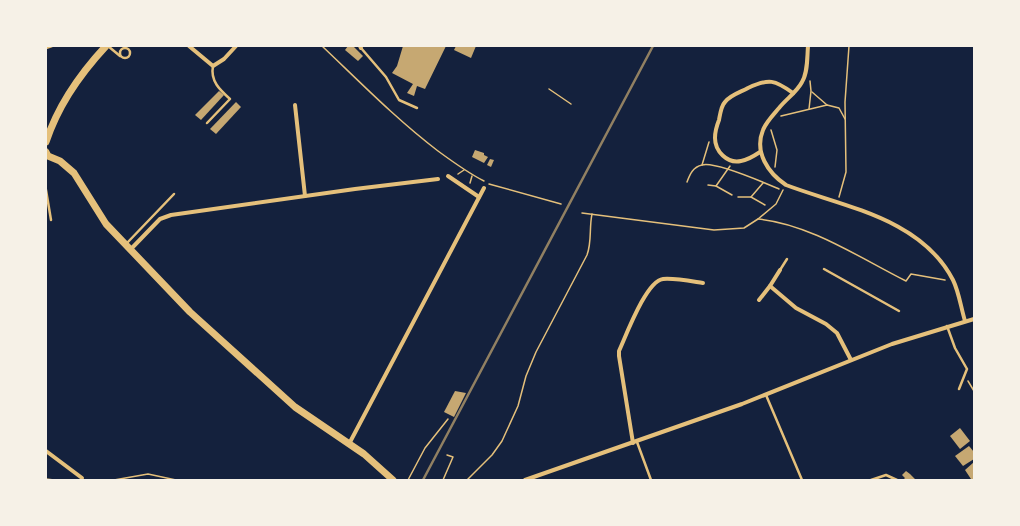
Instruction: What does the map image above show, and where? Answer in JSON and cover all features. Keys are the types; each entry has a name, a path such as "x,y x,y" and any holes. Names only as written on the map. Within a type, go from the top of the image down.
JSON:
{"main road":[{"path":"46,142 55,120 73,87 88,65 107,46"},
{"path":"47,154 60,160 74,173 98,213 125,245 190,312 278,392 310,418 379,466 393,480"}],"street":[{"path":"189,46 213,66 224,59 236,46"},
{"path":"808,46 805,76 802,84 770,119 763,130 760,152 772,174 786,185 875,215 916,238 942,263 953,281 965,321"},
{"path":"760,152 749,159 733,161 720,153 715,145 714,136 724,103 733,96 759,83 769,80 793,93"},
{"path":"295,105 305,196"},
{"path":"448,176 479,197"},
{"path":"130,250 165,216 305,196 438,180"},
{"path":"349,444 484,188"},
{"path":"759,300 780,270"},
{"path":"635,442 619,351 646,294 655,282 662,279 703,283"},
{"path":"770,286 796,308 826,324 838,333 852,360"},
{"path":"525,480 765,395 852,360 947,326 974,319"},
{"path":"46,451 82,478"}],"lane":[{"path":"46,48 52,46"},
{"path":"107,46 121,56 124,58 128,58 129,50 125,48 122,50 121,56"},
{"path":"360,47 386,77 399,100 417,108"},
{"path":"208,123 230,99 216,86 212,70 213,66"},
{"path":"46,190 51,220"},
{"path":"125,245 174,194"},
{"path":"780,270 787,260"},
{"path":"824,269 899,310"},
{"path":"947,326 955,348 967,369 960,389"},
{"path":"765,395 802,480"},
{"path":"635,442 651,480"},
{"path":"871,480 886,475 897,480"}],"path":[{"path":"322,46 358,82 420,137 472,176 494,187 561,204"},
{"path":"838,202 846,172 846,120 849,46"},
{"path":"805,76 809,80 811,91 808,109"},
{"path":"549,89 572,104"},
{"path":"811,91 827,105"},
{"path":"772,174 776,150 770,129 770,119 827,105 839,108 846,120"},
{"path":"702,165 709,140 714,136"},
{"path":"687,182 690,173 702,165 708,164 781,189"},
{"path":"716,186 728,170"},
{"path":"751,197 763,182"},
{"path":"708,185 716,186 732,195"},
{"path":"582,213 714,230 744,228 758,220 776,204 786,185"},
{"path":"738,197 751,197 765,205"},
{"path":"467,480 492,455 510,426 536,352 589,251 589,227 592,214"},
{"path":"758,220 773,221 803,229 906,281 911,274 953,281"},
{"path":"965,376 974,391"},
{"path":"408,480 425,448 448,419"},
{"path":"443,480 453,458 447,455"},
{"path":"114,480 148,474 176,480"},
{"path":"46,479 54,480"}],"building":[{"path":"348,46 353,46 363,56 358,61 345,50"},
{"path":"403,46 446,46 425,89 417,86 414,96 407,93 413,84 392,73 397,66"},
{"path":"456,46 476,46 471,58 454,50"},
{"path":"219,91 224,95 201,120 195,115"},
{"path":"236,102 241,107 216,134 210,129"},
{"path":"475,150 484,153 484,155 488,157 484,163 472,157"},
{"path":"490,159 494,160 491,167 487,165"},
{"path":"455,391 466,393 454,417 444,412"},
{"path":"960,428 970,441 960,449 950,436"},
{"path":"969,446 974,452 974,459 963,466 955,456"},
{"path":"974,462 974,480 969,480 971,479 965,470"},
{"path":"906,471 916,480 903,480 905,478 902,475"}],"railway":[{"path":"423,480 653,46"}]}
